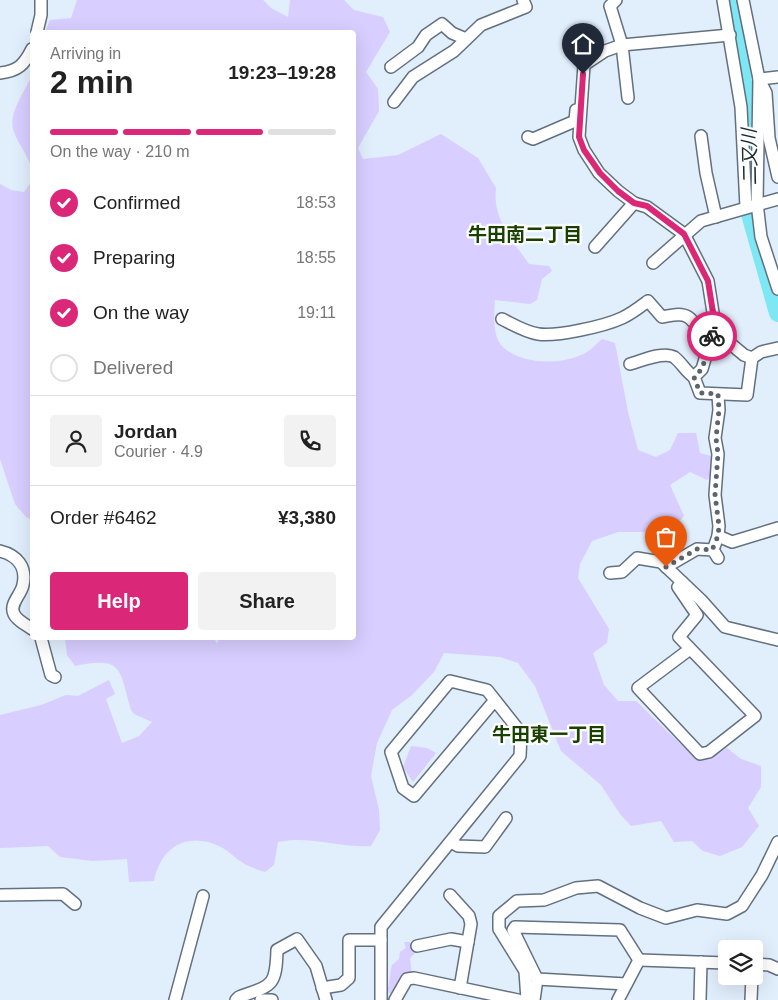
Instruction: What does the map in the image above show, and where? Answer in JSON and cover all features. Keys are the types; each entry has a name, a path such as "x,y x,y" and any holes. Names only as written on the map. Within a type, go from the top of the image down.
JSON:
{"street":[{"path":"37,30 41,14 41,0"},
{"path":"394,102 414,77 454,50 481,25 526,8 523,0"},
{"path":"616,0 610,6 622,45 628,98"},
{"path":"723,0 741,107 751,205 778,289"},
{"path":"743,0 758,79 758,140 751,205"},
{"path":"391,67 418,47 426,35 442,24 452,33 466,39"},
{"path":"528,137 533,139 575,121 577,69 605,51 622,45 730,35"},
{"path":"0,73 14,71 24,64 30,53"},
{"path":"584,65 579,137 600,173 634,203 647,206 684,234 708,281 715,323 702,369 694,377"},
{"path":"758,79 778,77"},
{"path":"758,79 766,93 769,138 778,177"},
{"path":"702,136 706,173 716,217"},
{"path":"743,141 758,140"},
{"path":"653,263 701,221 751,205 778,199"},
{"path":"595,247 634,203"},
{"path":"502,319 526,332 540,335 568,332 593,328 622,318 648,301 662,317 678,314 688,317 694,325 701,327 715,323"},
{"path":"715,323 732,345 744,355 752,358"},
{"path":"630,364 666,355 672,356 687,373 694,377 700,393 747,395 752,358 761,352 778,348"},
{"path":"666,567 697,549 715,554 718,536 715,495 718,454 716,438 719,410 718,394"},
{"path":"718,536 732,542 778,528"},
{"path":"0,551 11,554 20,561 23,573 23,586 13,605 13,613 17,619 30,628"},
{"path":"610,573 622,572 637,558 661,562 725,627 778,640"},
{"path":"682,582 678,587 697,615 679,637 755,716 709,752 700,754 638,688 690,649"},
{"path":"42,640 51,675 54,677"},
{"path":"381,1000 381,927 520,756 521,733 495,700 487,690 450,682 391,752 403,788 414,796 495,700"},
{"path":"451,842 458,846 485,847 506,818"},
{"path":"527,1000 525,971 499,929 498,916 517,902 544,900 576,888 598,886 640,908 666,918 697,910 727,914 742,906 762,875 778,842"},
{"path":"0,895 63,894 75,904"},
{"path":"450,895 469,916 471,924 460,988"},
{"path":"175,1000 203,896"},
{"path":"534,1000 537,979 513,930 515,927 620,930 639,960"},
{"path":"236,1000 239,997 268,986 276,974 277,950 297,939 316,966 326,1000"},
{"path":"417,946 451,939 468,942"},
{"path":"322,988 341,985 349,978 349,940 381,940"},
{"path":"639,960 718,963"},
{"path":"618,1000 639,960"},
{"path":"700,1000 701,962"},
{"path":"763,965 778,969"},
{"path":"395,1000 407,979 414,978 518,1000"},
{"path":"537,979 626,984"},
{"path":"751,1000 752,985"},
{"path":"261,1000 272,1000"}],"shaded area":[{"path":"77,0 263,0 271,8 288,17 290,0 344,0 354,10 383,17 390,32 366,72 378,89 379,111 358,148 363,159 398,155 441,134 478,158 496,188 497,210 510,238 529,264 549,266 552,271 542,279 537,300 530,304 495,300 494,325 499,343 511,353 521,358 544,362 578,356 589,351 602,339 615,343 628,412 638,450 656,457 670,450 678,433 696,433 700,453 715,457 715,472 707,480 690,472 670,485 684,516 673,528 651,532 618,532 592,541 580,564 578,578 609,629 607,643 593,653 604,685 618,701 636,701 696,759 709,759 727,748 741,759 761,766 761,787 748,808 759,826 742,847 720,856 703,851 692,841 674,842 661,821 631,826 620,814 601,785 561,751 535,686 518,663 500,657 444,653 434,672 412,695 392,710 377,743 371,776 379,810 380,830 371,846 302,840 278,842 274,865 265,872 250,867 227,850 209,842 187,841 170,851 163,859 154,881 129,882 127,859 93,861 60,857 48,846 0,848 0,715 41,705 66,695 78,696 109,680 115,694 106,699 122,743 139,736 152,722 134,714 131,710 121,675 117,669 103,663 75,666 67,655 65,640 215,640 217,644 218,640 356,640 356,30 46,30 50,20 71,18"},
{"path":"30,79 30,165 14,132 13,125 15,110"},
{"path":"0,184 11,190 24,192 30,184 30,519 15,504 0,459"},
{"path":"411,746 427,748 436,753 413,782 403,767"},
{"path":"404,942 409,942 420,948 410,958 412,976 394,993 387,993 392,965 399,959 400,952 406,948"}],"waterway":[{"name":"二又川","path":"730,0 748,114 750,214 778,313"}],"way so far":[{"path":"666,567 697,549 712,550 718,536 718,510 715,495 718,454 716,443 719,410 718,394 700,393 694,377 702,369 706,350 712,336"}],"district":[{"name":"牛田南二丁目","path":"525,234"},
{"name":"牛田東一丁目","path":"549,734"}],"route":[{"path":"583,74 579,137 584,150 600,173 618,191 634,203 647,206 684,234 697,256 708,281 715,325 712,336"}]}
